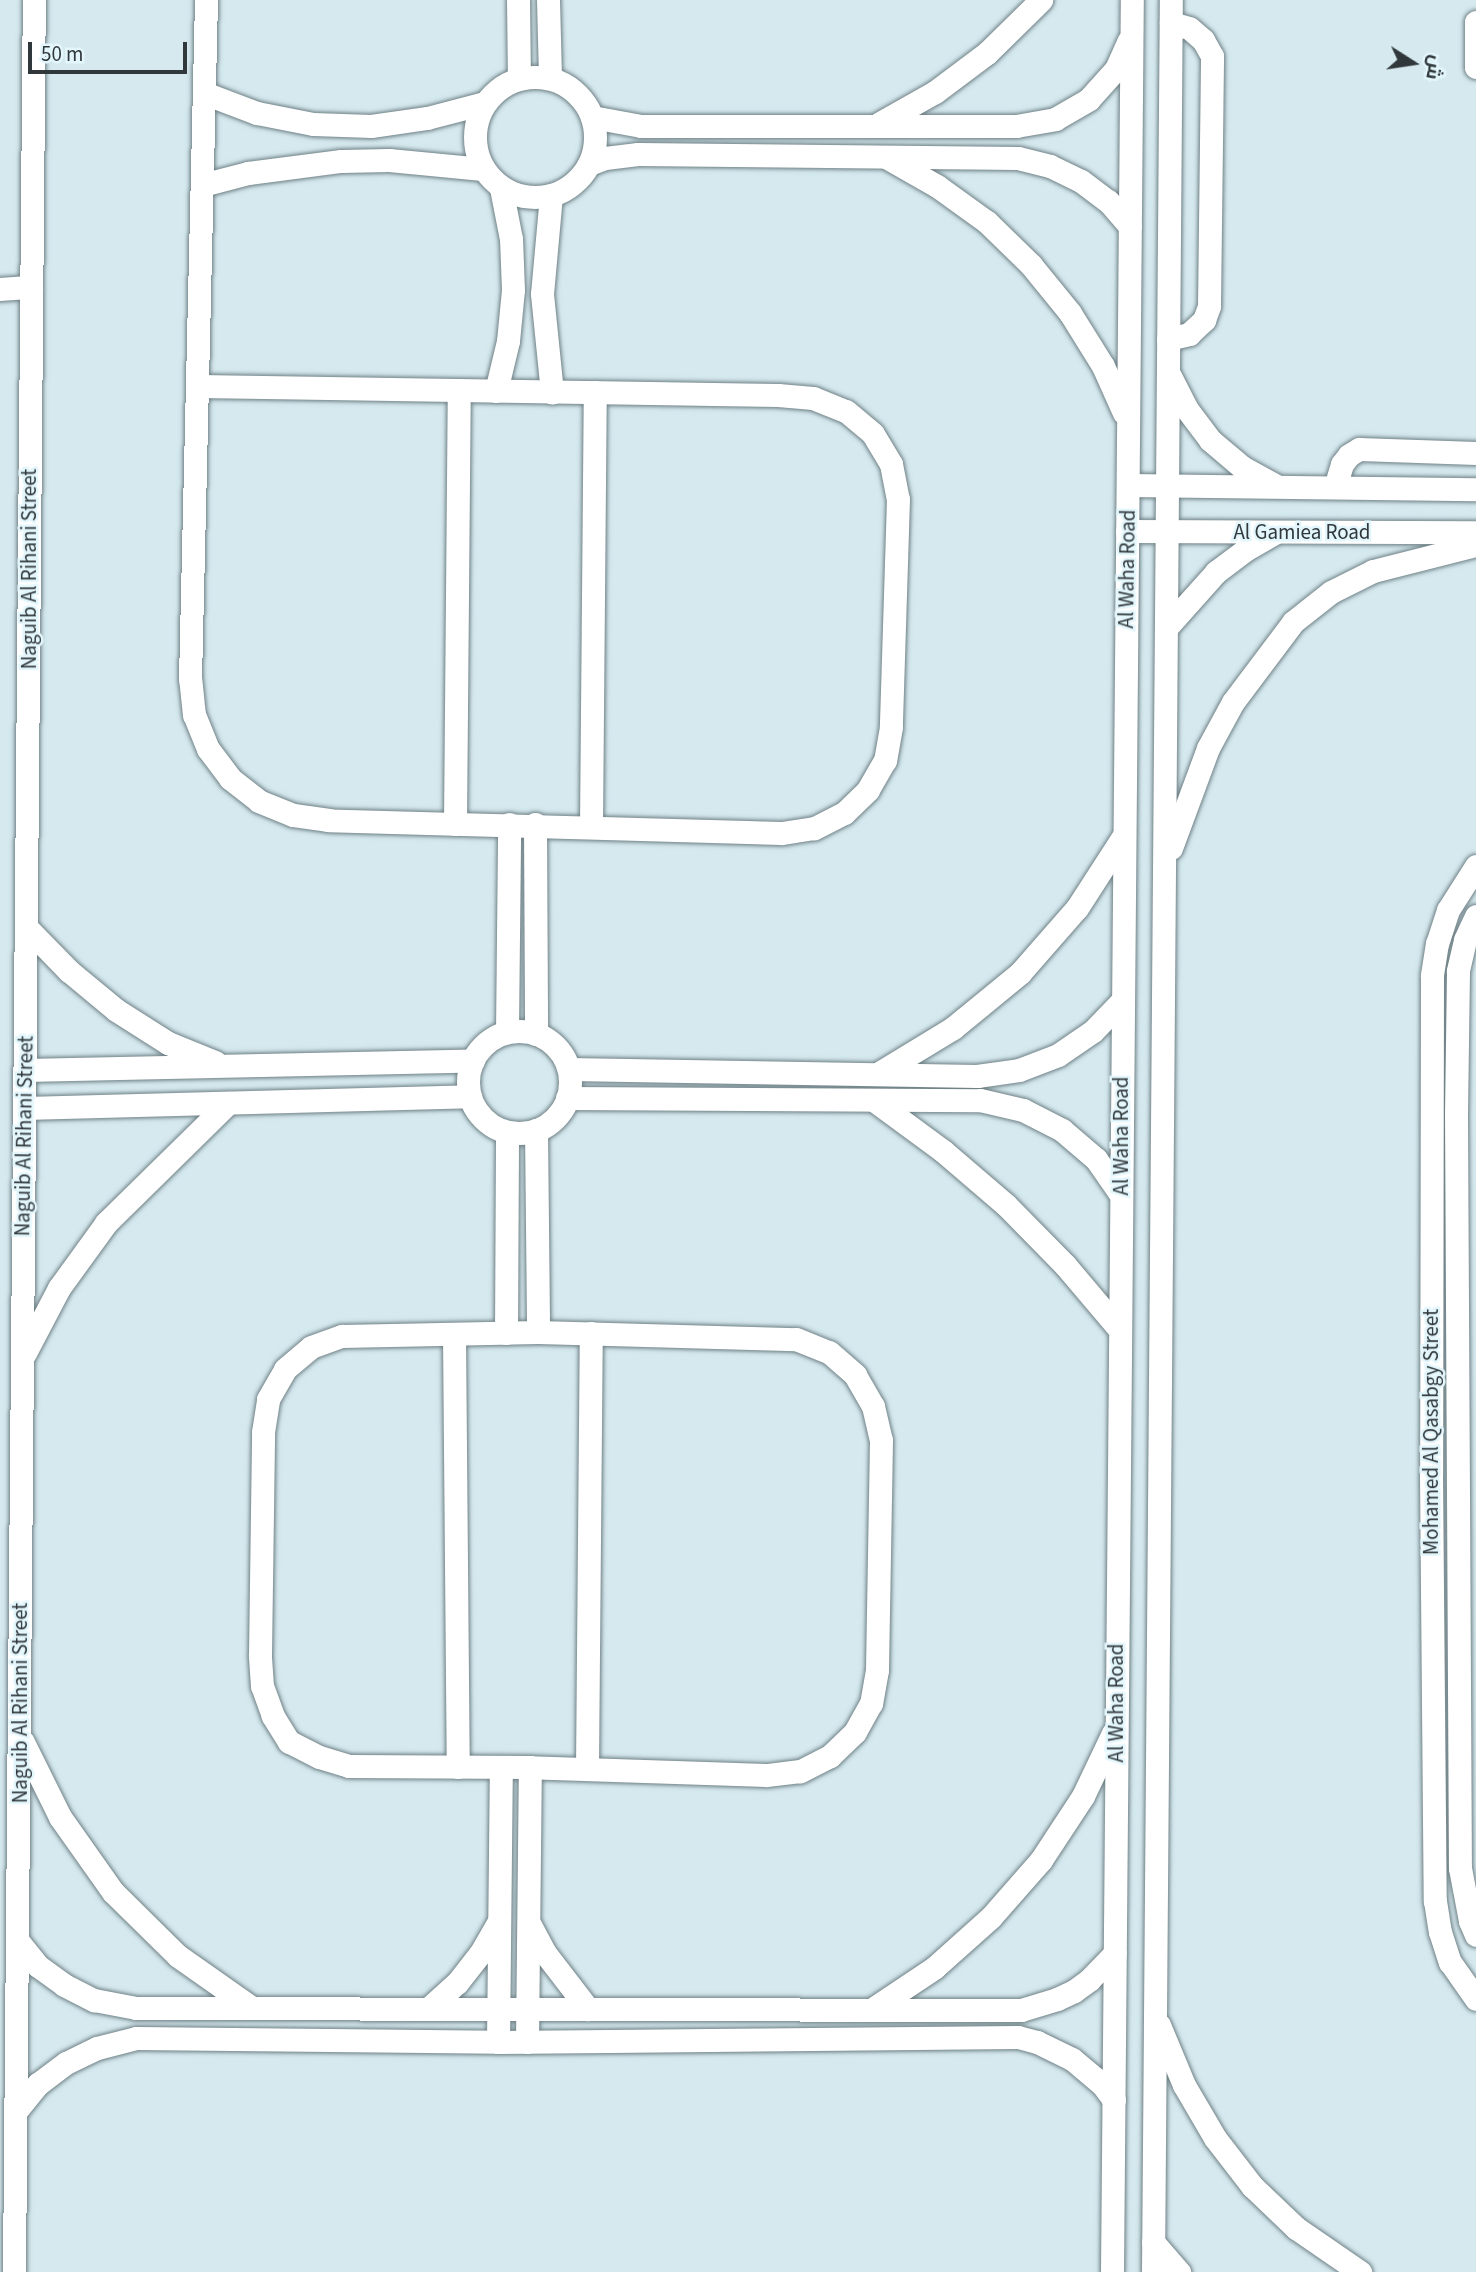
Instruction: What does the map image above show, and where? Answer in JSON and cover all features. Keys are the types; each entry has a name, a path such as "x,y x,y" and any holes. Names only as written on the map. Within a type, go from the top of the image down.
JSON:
{"street":[{"name":"Naguib Al Rihani Street","path":"14,2272 20,1736 10,1487 22,1359 34,0"},
{"path":"199,386 813,398 846,411 873,434 891,464 898,499 891,727 885,760 869,790 844,813 814,828 781,832 329,820 293,815 249,793 230,778 208,749 194,715 190,679 206,0"},
{"path":"518,0 519,78"},
{"path":"548,0 550,78"},
{"path":"870,124 935,92 987,53 1041,0"},
{"name":"Al Waha Road","path":"1112,2272 1132,0"},
{"name":"Al Waha Road","path":"1153,2272 1171,0"},
{"path":"1476,22 1476,67"},
{"path":"1168,340 1189,334 1204,320 1209,306 1212,84 1212,56 1203,40 1189,28 1171,23"},
{"path":"592,117 616,124 641,126 1016,126 1055,118 1089,99 1116,69 1131,42 1171,51"},
{"path":"519,78 550,78 568,86 583,99 596,133 589,164 573,184 551,195 526,197 501,188 483,169 476,153 474,136 477,118 484,103 506,83 519,78"},
{"path":"204,93 257,113 313,124 370,126 427,118 484,103"},
{"path":"870,124 872,155"},
{"path":"589,164 638,154 1018,158 1050,166 1081,181 1108,201 1130,226"},
{"path":"872,155 937,186 987,222 1031,265 1083,334 1103,366 1128,422"},
{"path":"202,185 294,165 341,161 389,160 483,169"},
{"path":"496,391 508,341 513,290 511,239 501,188"},
{"path":"551,195 542,294 552,391"},
{"path":"0,289 31,288"},
{"path":"1168,371 1186,408 1210,440 1242,467 1278,487"},
{"path":"455,824 460,390"},
{"path":"591,826 595,392"},
{"path":"1335,487 1342,464 1359,449 1476,453"},
{"name":"Al Gamiea Road","path":"1128,485 1476,489"},
{"name":"Al Gamiea Road","path":"1127,531 1476,532"},
{"path":"1166,628 1216,572 1245,550 1278,531"},
{"path":"1164,867 1208,748 1233,702 1293,622 1331,592 1373,571 1476,545"},
{"path":"508,1032 509,824"},
{"path":"535,824 536,1034"},
{"path":"879,1073 953,1028 1020,973 1077,908 1124,835"},
{"name":"Mohamed Al Qasabgy Street","path":"1476,866 1448,910 1437,943 1432,976 1430,1475 1436,1901 1440,1932 1450,1962 1476,1999"},
{"name":"Mohamed Al Qasabgy Street","path":"1476,916 1465,940 1458,971 1466,1113 1468,1751 1460,1868 1469,1921 1476,1936"},
{"path":"26,926 69,971 116,1010 168,1042 224,1066"},
{"path":"569,1069 977,1076 1019,1070 1058,1055 1093,1031 1122,1001"},
{"path":"508,1032 536,1034 556,1048 569,1069 567,1098 550,1123 536,1130 507,1132 484,1119 470,1097 468,1084 473,1061 487,1042 508,1032"},
{"path":"25,1070 473,1061"},
{"path":"24,1108 470,1097"},
{"path":"567,1098 980,1100 1023,1110 1062,1130 1096,1159 1121,1195"},
{"path":"875,1101 943,1151 1006,1205 1065,1265 1120,1330"},
{"path":"22,1359 59,1288 106,1223 228,1103"},
{"path":"1432,1113 1466,1113"},
{"path":"536,1130 538,1332"},
{"path":"506,1333 507,1132"},
{"path":"538,1332 796,1339 829,1352 855,1375 873,1406 881,1440 877,1670 871,1703 855,1732 830,1756 800,1771 766,1775 530,1767 349,1766 319,1757 289,1742 273,1716 262,1686 260,1655 263,1432 268,1399 285,1369 311,1348 342,1336 538,1332"},
{"path":"587,1769 591,1333"},
{"path":"454,1334 458,1767"},
{"path":"871,2010 934,1968 991,1917 1033,1869 1083,1796 1116,1727"},
{"path":"20,1736 60,1818 113,1892 178,1956 252,2008"},
{"path":"1434,1753 1468,1751"},
{"path":"498,2042 501,1767"},
{"path":"527,2042 530,1767"},
{"path":"429,2008 457,1983 480,1954 499,1921"},
{"path":"528,1921 545,1953 588,2009"},
{"path":"17,1940 38,1966 64,1985 94,2000 136,2008 1021,2010 1057,1999 1089,1980 1115,1953"},
{"path":"136,2008 136,2038"},
{"path":"1155,2016 1184,2085 1214,2137 1252,2186 1296,2228 1360,2272"},
{"path":"16,2111 38,2084 66,2063 97,2048 136,2038 527,2042 1018,2037 1037,2042 1072,2059 1102,2084 1114,2100"},
{"path":"1153,2242 1179,2272"}]}
